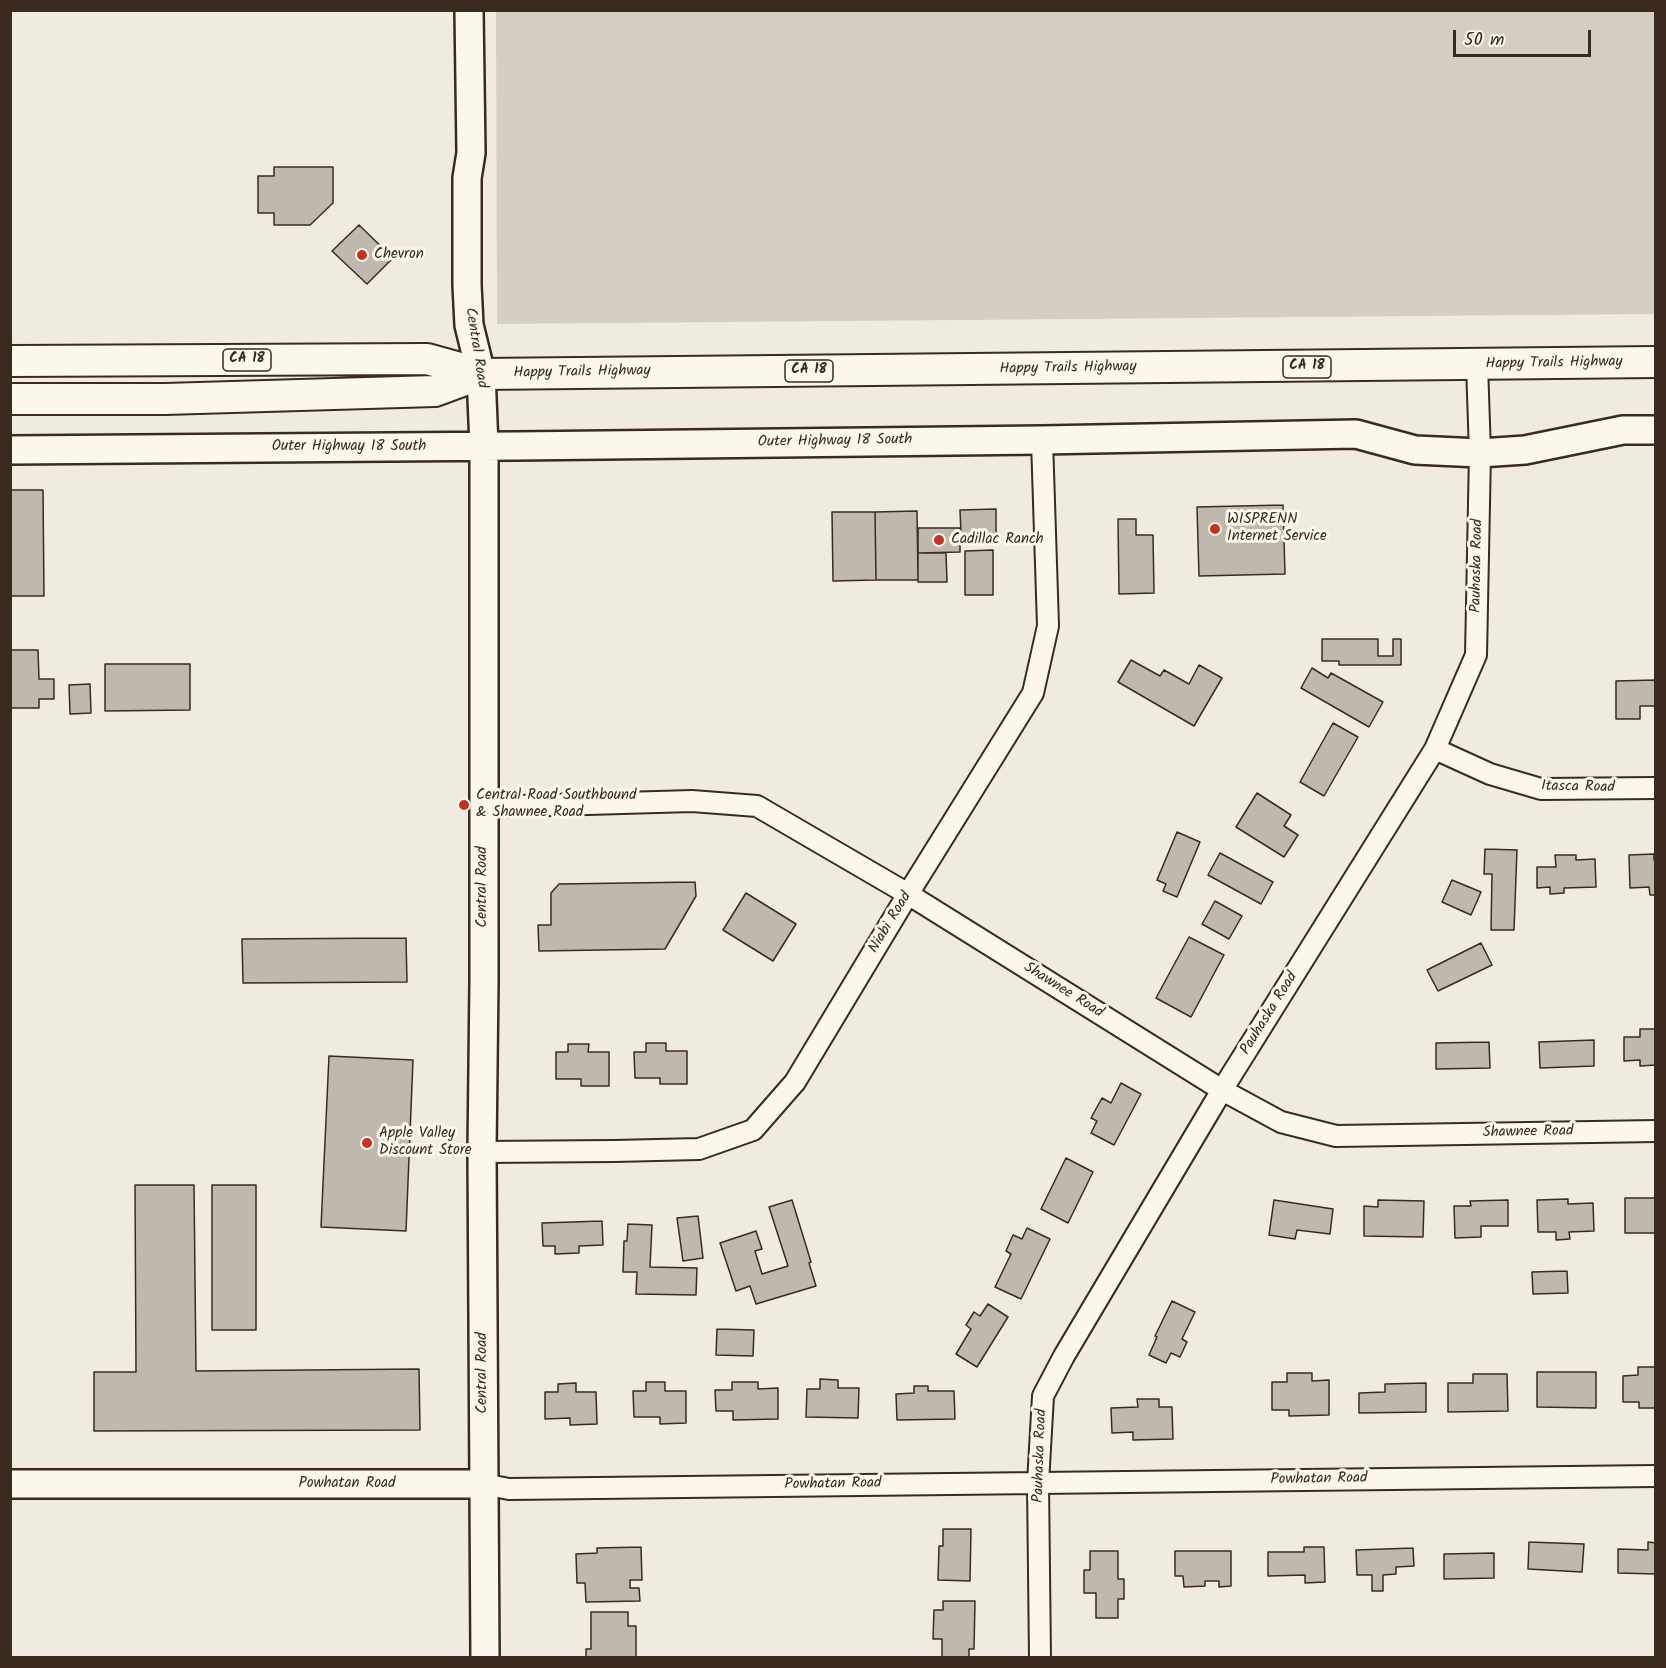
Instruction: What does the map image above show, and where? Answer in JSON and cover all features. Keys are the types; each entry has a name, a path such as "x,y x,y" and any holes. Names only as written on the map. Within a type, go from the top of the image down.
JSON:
{"main road":[{"name":"Happy Trails Highway","path":"10,361 427,359 481,374 1656,362"},
{"name":"Happy Trails Highway","path":"10,399 165,399 435,392 481,374"}],"street":[{"name":"Central Road","path":"469,10 471,153 466,178 466,285 469,326 481,374 484,447 482,1152 485,1658"},
{"name":"Pauhaska Road","path":"1040,1658 1038,1482 1043,1396 1064,1356 1222,1090 1435,749 1476,655 1480,453 1477,365"},
{"name":"Outer Highway 18 South","path":"10,450 484,447 1356,434 1415,450 1480,453 1525,450 1623,430 1656,430"},
{"name":"Niabi Road","path":"482,1152 699,1149 753,1130 795,1082 908,894 1034,693 1048,626 1042,440"},
{"name":"Itasca Road","path":"1435,749 1490,774 1541,789 1656,788"},
{"name":"Shawnee Road","path":"483,807 692,801 757,806 908,894 1222,1090 1281,1122 1336,1136 1656,1131"},
{"name":"Powhatan Road","path":"10,1484 483,1484 509,1489 1656,1476"}],"shaded area":[{"path":"496,11 1655,11 1655,314 497,324"}],"building":[{"path":"274,167 333,167 333,203 310,225 274,225 274,213 258,213 258,176 274,176"},
{"name":"Chevron","path":"359,225 393,258 367,284 332,251"},
{"path":"10,490 43,490 44,596 10,596"},
{"path":"1283,505 1285,574 1199,576 1197,507"},
{"path":"996,509 996,534 961,534 960,510"},
{"path":"917,511 918,580 876,580 875,512"},
{"path":"832,512 875,512 876,580 833,581"},
{"path":"1118,519 1136,519 1136,535 1153,535 1154,593 1119,594"},
{"name":"Cadillac Ranch","path":"918,528 960,528 960,552 918,553"},
{"path":"993,550 993,595 965,595 965,551"},
{"path":"918,553 946,553 947,582 918,582"},
{"path":"1322,639 1378,639 1378,656 1393,656 1393,639 1401,639 1401,665 1339,665 1339,661 1322,661"},
{"path":"10,650 38,650 39,679 54,679 54,699 39,699 39,708 10,708"},
{"path":"1131,660 1160,676 1164,670 1189,684 1199,665 1222,678 1194,726 1118,682"},
{"path":"105,664 190,664 190,710 105,711"},
{"path":"1312,668 1328,678 1331,673 1383,702 1369,727 1301,688"},
{"path":"1656,680 1656,706 1640,706 1640,719 1616,719 1616,681"},
{"path":"90,684 91,713 70,714 69,685"},
{"path":"1333,723 1358,737 1324,796 1300,782"},
{"path":"1257,793 1291,815 1284,826 1298,835 1284,857 1236,827"},
{"path":"1177,832 1200,842 1177,897 1163,891 1166,884 1157,880"},
{"path":"1485,849 1517,850 1514,930 1491,930 1492,874 1484,874"},
{"path":"1220,853 1273,882 1261,904 1208,875"},
{"path":"1654,854 1656,895 1650,895 1649,887 1630,888 1629,855"},
{"path":"1555,855 1576,855 1576,860 1595,859 1596,887 1564,888 1564,893 1550,894 1550,887 1537,888 1537,867 1556,867"},
{"path":"1452,880 1481,892 1471,915 1442,902"},
{"path":"695,882 696,896 665,949 539,951 538,925 551,925 551,893 559,884"},
{"path":"746,893 796,924 773,961 723,930"},
{"path":"1215,901 1242,916 1229,939 1202,924"},
{"path":"1189,937 1224,955 1191,1017 1156,998"},
{"path":"406,938 407,982 243,983 242,939"},
{"path":"1481,943 1492,965 1438,991 1427,970"},
{"path":"1640,1029 1656,1029 1656,1065 1640,1066 1640,1060 1624,1061 1624,1037 1640,1037"},
{"path":"1594,1040 1594,1066 1540,1068 1539,1042"},
{"path":"1489,1042 1490,1068 1436,1069 1436,1043"},
{"path":"646,1043 666,1043 666,1051 687,1051 687,1084 660,1084 660,1078 635,1078 634,1052 646,1052"},
{"path":"568,1044 589,1044 588,1052 609,1052 609,1086 581,1086 581,1079 556,1079 556,1052 568,1052"},
{"name":"Apple Valley Discount Store","path":"329,1056 413,1060 406,1231 321,1227"},
{"path":"1121,1083 1141,1094 1114,1145 1091,1133 1097,1121 1091,1118 1102,1098 1111,1103"},
{"path":"1066,1158 1093,1172 1068,1223 1041,1209"},
{"path":"135,1185 194,1185 196,1371 419,1369 420,1430 94,1431 94,1372 136,1372"},
{"path":"212,1185 256,1185 256,1330 212,1330"},
{"path":"1625,1198 1656,1198 1656,1233 1625,1233"},
{"path":"1568,1199 1568,1204 1593,1203 1594,1231 1569,1232 1570,1239 1556,1240 1556,1232 1538,1232 1537,1200"},
{"path":"792,1200 816,1286 756,1304 750,1286 736,1291 720,1243 756,1231 762,1249 755,1251 762,1274 788,1266 769,1207"},
{"path":"1274,1200 1333,1209 1330,1234 1297,1230 1295,1239 1269,1235"},
{"path":"1378,1200 1424,1201 1423,1237 1364,1236 1364,1206 1378,1207"},
{"path":"1508,1200 1508,1226 1481,1226 1481,1237 1455,1238 1454,1206 1471,1206 1470,1201"},
{"path":"698,1216 703,1258 683,1261 677,1218"},
{"path":"602,1221 603,1245 579,1246 579,1253 555,1254 555,1246 543,1246 542,1223"},
{"path":"628,1224 652,1225 650,1267 697,1268 696,1295 636,1294 637,1272 623,1272 624,1241 627,1241"},
{"path":"1027,1228 1050,1239 1021,1299 995,1287 1011,1254 1006,1251 1013,1235 1022,1239"},
{"path":"1567,1271 1568,1293 1533,1294 1532,1272"},
{"path":"1172,1301 1195,1312 1182,1339 1187,1342 1180,1357 1171,1353 1166,1363 1149,1355 1157,1337 1155,1336"},
{"path":"988,1304 1008,1317 977,1367 956,1354 971,1329 966,1325 974,1312 980,1316"},
{"path":"717,1329 754,1330 753,1356 716,1355"},
{"path":"1638,1367 1656,1367 1656,1408 1639,1408 1639,1402 1623,1402 1623,1376 1638,1375"},
{"path":"1537,1372 1596,1372 1596,1408 1537,1407"},
{"path":"1287,1373 1312,1373 1312,1381 1329,1380 1329,1415 1289,1416 1289,1410 1272,1410 1272,1382 1287,1382"},
{"path":"1473,1374 1507,1374 1508,1411 1448,1412 1448,1383 1473,1383"},
{"path":"820,1379 838,1380 838,1388 859,1388 858,1418 806,1417 807,1389 820,1389"},
{"path":"646,1382 665,1382 665,1391 686,1391 686,1423 660,1424 660,1417 634,1417 633,1391 646,1391"},
{"path":"732,1382 758,1382 758,1389 778,1388 778,1419 733,1420 733,1411 716,1411 715,1390 732,1390"},
{"path":"576,1383 576,1392 596,1392 597,1424 570,1425 570,1418 545,1419 545,1392 558,1392 558,1384"},
{"path":"1426,1383 1426,1412 1359,1413 1359,1393 1385,1392 1385,1384"},
{"path":"914,1386 928,1386 928,1391 954,1391 955,1419 897,1420 896,1394 914,1393"},
{"path":"1137,1399 1159,1399 1159,1407 1172,1407 1173,1439 1133,1440 1133,1432 1112,1433 1111,1408 1138,1407"},
{"path":"943,1529 971,1529 970,1581 938,1580 939,1546 943,1546"},
{"path":"1529,1542 1584,1544 1582,1572 1528,1569"},
{"path":"1648,1542 1656,1543 1656,1574 1618,1573 1618,1549 1648,1550"},
{"path":"641,1547 642,1580 630,1580 630,1588 639,1588 640,1601 586,1602 585,1583 577,1583 576,1554 597,1553 597,1548"},
{"path":"1304,1547 1324,1547 1325,1582 1305,1583 1305,1575 1268,1576 1268,1552 1304,1552"},
{"path":"1413,1548 1414,1566 1396,1567 1396,1574 1383,1575 1383,1591 1372,1591 1372,1575 1357,1575 1356,1550"},
{"path":"1090,1551 1118,1551 1118,1579 1124,1579 1124,1599 1118,1599 1118,1618 1096,1618 1096,1593 1084,1593 1084,1570 1090,1570"},
{"path":"1175,1551 1231,1551 1231,1586 1219,1587 1219,1581 1205,1581 1205,1586 1184,1587 1183,1576 1175,1576"},
{"path":"1494,1553 1494,1578 1444,1579 1444,1554"},
{"path":"943,1601 975,1601 974,1649 969,1649 969,1658 942,1658 942,1639 933,1639 934,1610 943,1610"},
{"path":"591,1612 628,1612 628,1626 636,1626 636,1658 586,1658 586,1649 591,1649"}],"place":[{"name":"Chevron","path":"362,255"},
{"name":"WISPRENN Internet Service","path":"1215,529"},
{"name":"Cadillac Ranch","path":"939,540"},
{"name":"Central Road Southbound & Shawnee Road","path":"464,805"},
{"name":"Apple Valley Discount Store","path":"367,1143"}]}
